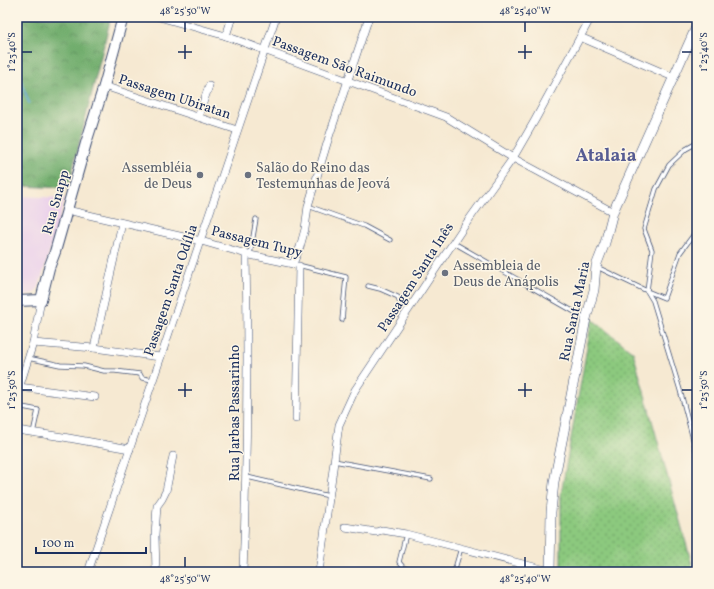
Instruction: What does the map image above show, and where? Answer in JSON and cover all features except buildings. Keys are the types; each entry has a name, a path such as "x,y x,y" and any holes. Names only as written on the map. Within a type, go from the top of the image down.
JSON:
{"main road":[{"name":"Rua Snapp","path":"41,300 49,268 104,86 123,17"},
{"path":"17,301 41,300"}],"street":[{"name":"Passagem São Raimundo","path":"159,17 226,36 446,117 513,158 612,212"},
{"path":"226,36 232,17"},
{"name":"Passagem Santa Odília","path":"88,572 276,17"},
{"path":"296,419 296,265 305,229 308,206 347,80 369,17"},
{"name":"Passagem Santa Inês","path":"319,572 339,425 355,390 463,228 513,158 590,17"},
{"name":"Rua Santa Maria","path":"550,571 551,512 554,482 586,319 594,290 596,266 605,243 612,212 697,25"},
{"path":"580,37 673,77"},
{"name":"Passagem Ubiratan","path":"104,86 237,130"},
{"path":"198,117 209,86"},
{"name":"Passagem Tupy","path":"67,210 296,265"},
{"path":"94,348 122,223"},
{"name":"Rua Jarbas Passarinho","path":"243,572 247,477 248,254"},
{"name":"Rua Snapp","path":"17,395 33,343 41,300"},
{"path":"33,343 94,348 160,357"},
{"path":"19,387 95,397"},
{"path":"17,430 130,449"},
{"path":"156,572 155,535 157,506 166,491 173,456"},
{"path":"344,527 376,532 382,530 406,534 550,571"}],"lane":[{"path":"697,143 686,148 669,165 656,189 644,229 652,250 647,291 658,314 697,454"},
{"path":"308,206 364,226 390,240"},
{"path":"248,254 256,219"},
{"path":"596,266 664,298 680,253 697,230"},
{"path":"454,243 586,319"},
{"name":"Passagem Tupy","path":"296,265 346,277 342,320"},
{"path":"368,286 380,289 398,297 399,301 410,308"},
{"path":"28,358 60,365 84,366 104,371 140,374 142,378 153,380"},
{"path":"17,406 38,410 33,432"},
{"path":"334,462 431,479"},
{"path":"247,477 329,496"},
{"path":"406,534 399,562 404,568 419,572"},
{"path":"454,572 461,548"}],"shaded area":[{"path":"17,196 65,198 39,287 34,293 17,299"}],"green space":[{"path":"17,17 111,17 68,188 17,186"},
{"path":"592,319 633,352 694,572 561,572 561,494"}],"waterway":[{"path":"17,52 20,78 29,103"}],"place":[{"name":"Assembléia de Deus","path":"200,175"},
{"name":"Salão do Reino das Testemunhas de Jeová","path":"248,175"},
{"name":"Assembleia de Deus de Anápolis","path":"445,273"}],"district":[{"name":"Atalaia","path":"606,155"}]}
